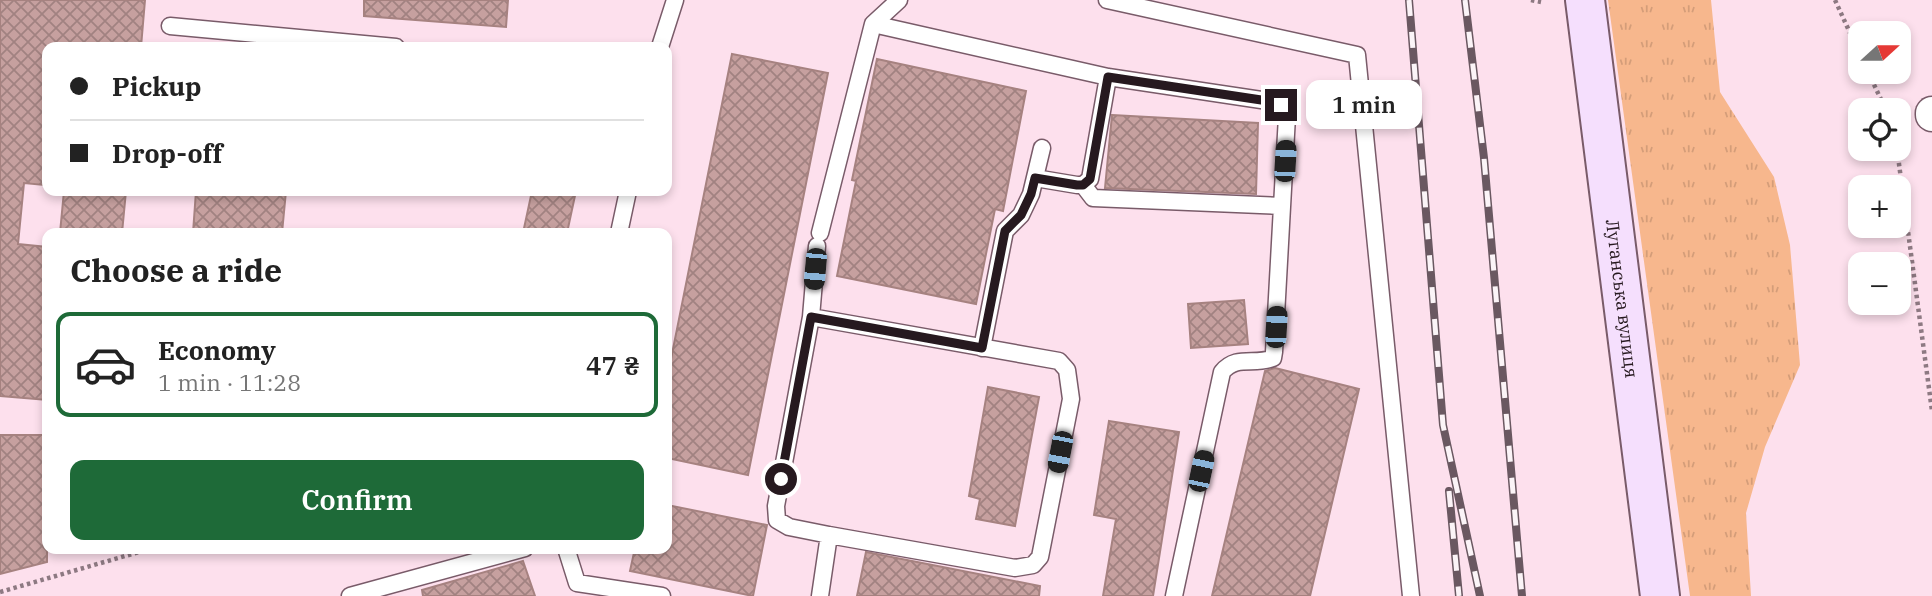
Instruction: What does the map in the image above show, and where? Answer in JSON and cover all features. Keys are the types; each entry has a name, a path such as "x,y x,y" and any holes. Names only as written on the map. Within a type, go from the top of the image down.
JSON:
{"main road":[{"name":"Луганська вулиця","path":"1585,0 1660,596"}],"lane":[{"path":"662,42 675,0"},
{"path":"811,317 1059,361 1068,370 1070,399 1040,556 1033,565 1015,568 789,527 776,520 776,506 811,317 819,239 873,24 899,0"},
{"path":"1107,0 1357,55 1411,596"},
{"path":"873,24 1108,77 1268,101 1281,105 1287,116 1275,352 1273,358 1267,360 1229,363 1222,372 1174,596"},
{"path":"170,26 342,42"},
{"path":"1083,185 1090,179 1108,77"},
{"path":"982,348 1005,231 1021,215 1031,194 1042,148"},
{"path":"1035,178 1083,185 1093,198 1283,206"},
{"path":"620,228 627,196"},
{"path":"820,596 829,535"},
{"path":"350,596 498,554"},
{"path":"567,554 575,589 662,596"}],"path":[{"path":"1531,0 1541,2"},
{"path":"1835,0 1848,29"},
{"path":"1898,161 1932,411"},
{"path":"0,592 132,554"}],"green space":[{"path":"1608,0 1711,0 1720,92 1774,177 1790,245 1800,365 1765,447 1746,513 1751,596 1690,596"}],"building":[{"path":"0,0 145,0 141,42 42,42 42,185 24,183 18,244 42,246 42,400 0,396"},
{"path":"364,0 508,0 506,27 364,16"},
{"path":"732,54 828,73 748,475 672,459 672,354"},
{"path":"877,59 1026,91 1003,211 995,209 976,304 837,276 856,181 852,180"},
{"path":"1112,115 1258,123 1256,194 1105,188"},
{"path":"64,196 126,196 122,228 60,228"},
{"path":"196,196 286,196 282,228 193,228"},
{"path":"531,196 575,196 568,228 524,228"},
{"path":"1244,300 1248,344 1191,348 1188,304"},
{"path":"1275,368 1359,389 1310,596 1212,596 1265,371"},
{"path":"988,387 1039,397 1015,526 976,519 980,499 969,496"},
{"path":"1109,421 1179,432 1153,596 1103,596 1116,519 1094,515"},
{"path":"0,435 42,435 42,554 47,554 47,562 0,574"},
{"path":"672,506 767,525 753,596 630,571 634,554 672,554"},
{"path":"866,552 1040,586 1039,596 857,596"},
{"path":"523,561 535,596 423,596 422,590"}],"railway":[{"path":"1409,0 1443,425 1480,596"},
{"path":"1465,0 1484,158 1522,596"},
{"path":"1449,491 1459,596"}],"route":[{"path":"781,479 811,317 982,348 1005,231 1021,215 1035,178 1077,185 1083,185 1090,179 1108,77 1281,105"}]}
